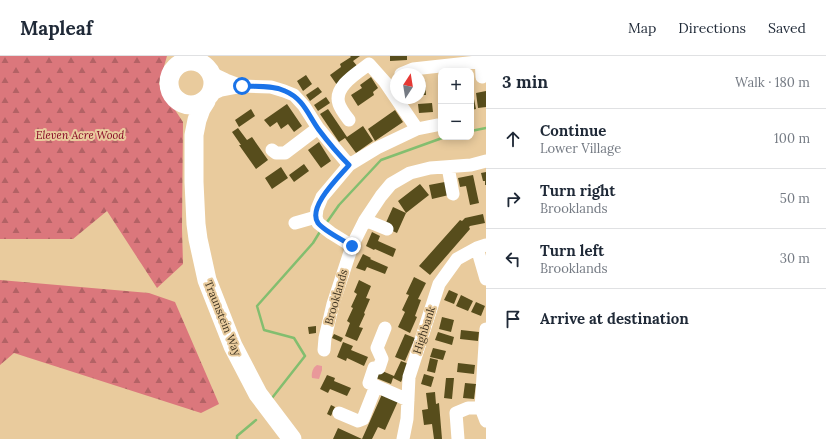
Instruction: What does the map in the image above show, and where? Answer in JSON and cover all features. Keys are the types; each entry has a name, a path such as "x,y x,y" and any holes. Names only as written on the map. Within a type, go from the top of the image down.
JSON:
{"highway":[{"path":"193,61 202,64 213,81 213,88 208,98 199,104 192,106 178,102 173,97 168,84 169,76 175,63 178,65 193,61"},
{"name":"Traunstein Way","path":"208,98 199,115 194,135 196,224 206,280 233,346 258,394 292,439"},
{"name":"Traunstein Way","path":"178,102 185,112 194,135"}],"street":[{"path":"453,68 483,60 480,78"},
{"path":"202,64 226,80 242,86"},
{"path":"349,120 339,104 338,96 342,86 369,64 390,78"},
{"path":"426,69 438,68"},
{"path":"208,98 221,90 242,86 271,87 284,90 294,96 304,106 318,128 349,165"},
{"path":"404,104 417,129"},
{"path":"352,246 331,233 317,220 316,209 322,197 349,165 377,148 417,129 437,125"},
{"path":"282,154 318,128"},
{"name":"Brooklands","path":"324,350 325,338 333,304 352,246 365,220 380,196 391,184 410,173 430,168 471,165 486,161"},
{"path":"448,167 453,194"},
{"path":"295,223 317,220"},
{"path":"365,220 387,229"},
{"path":"481,246 486,278"},
{"name":"Highbank","path":"403,439 407,419 409,377 439,284 457,259 481,246"},
{"path":"385,328 377,348 382,359 378,368 374,368 369,383 408,400"},
{"path":"486,329 481,408 486,421"},
{"path":"339,414 358,421 363,419 376,386"},
{"path":"458,439 456,413 468,408 481,408"}],"green space":[{"name":"Eleven Acre Wood","path":"0,56 167,56 159,84 183,122 183,264 157,288 107,211 73,239 0,239"},
{"path":"0,280 149,293 175,302 219,404 201,413 14,353 0,365"},
{"path":"317,365 322,366 319,379 312,378 314,367"}],"building":[{"path":"350,56 360,56 353,61 358,67 337,85 330,75 341,67 340,64 351,57"},
{"path":"390,56 407,56 407,60 390,61"},
{"path":"306,75 312,84 303,91 297,81"},
{"path":"371,77 378,88 373,92 374,95 358,106 351,95 362,88 360,85"},
{"path":"318,87 322,92 310,101 306,95"},
{"path":"486,91 486,107 478,108 476,93"},
{"path":"326,97 330,103 318,111 314,105"},
{"path":"474,99 476,109 474,109"},
{"path":"432,103 433,112 419,113 418,104"},
{"path":"287,104 302,126 294,132 288,124 281,129 277,122 270,127 264,120"},
{"path":"251,109 255,116 239,127 235,120"},
{"path":"328,109 347,137 363,126 373,141 356,153 345,138 339,142 320,114"},
{"path":"395,110 403,122 375,141 368,129"},
{"path":"238,128 247,140 252,137 268,160 256,169 239,145 241,145 232,132"},
{"path":"319,142 331,161 321,168 308,150"},
{"path":"304,164 309,171 294,182 289,175"},
{"path":"281,167 288,178 272,189 265,178"},
{"path":"486,172 485,185 485,181 483,181 481,173"},
{"path":"473,175 479,203 470,205 466,186 460,187 458,178"},
{"path":"450,181 453,194 432,199 429,185"},
{"path":"420,184 429,195 406,213 398,201"},
{"path":"393,207 406,213 397,233 384,227"},
{"path":"483,214 485,223 470,226 470,229 430,275 419,266 460,220 462,221 465,218"},
{"path":"372,232 380,236 378,241 396,249 393,257 366,246"},
{"path":"363,254 371,258 370,259 388,267 385,274 367,267 365,271 356,268"},
{"path":"414,277 426,283 418,299 421,300 415,316 417,317 410,333 398,327 405,312 402,310 409,295 406,294"},
{"path":"359,280 371,286 366,298 370,299 359,327 363,328 357,341 345,336 350,323 347,321 353,308 351,307 357,294 354,292"},
{"path":"449,290 458,294 454,304 444,300"},
{"path":"461,295 473,301 468,311 456,306"},
{"path":"476,302 485,306 481,316 471,312"},
{"path":"442,317 454,320 451,332 439,329"},
{"path":"316,326 316,333 309,334 308,327"},
{"path":"461,330 479,332 478,341 460,339"},
{"path":"438,332 454,337 452,345 435,340"},
{"path":"334,334 343,338 341,342 332,338"},
{"path":"405,334 415,338 405,361 395,357"},
{"path":"343,342 353,346 351,350 368,357 364,366 347,358 346,361 337,357"},
{"path":"433,348 446,351 443,360 430,357"},
{"path":"430,358 438,360 435,373 427,371"},
{"path":"401,361 409,364 401,382 393,378 391,384 376,378 380,370 394,376"},
{"path":"458,363 475,365 474,374 457,372"},
{"path":"424,374 434,377 431,387 421,384"},
{"path":"327,375 335,378 334,381 351,388 347,396 330,389 328,393 320,389"},
{"path":"446,378 454,378 452,399 444,398"},
{"path":"465,383 476,384 474,399 463,398"},
{"path":"383,392 399,399 385,430 378,427 372,439 362,439"},
{"path":"435,392 436,404 439,403 442,439 434,439 432,424 424,425 422,410 428,409 426,393"},
{"path":"331,405 335,407 331,416 327,414"},
{"path":"338,428 362,439 333,439"}],"waterway":[{"path":"474,130 486,128"},
{"path":"325,225 339,205 381,160 438,140"},
{"path":"272,398 305,356 294,338 264,330 257,306 313,243 321,230"},
{"path":"237,439 237,436 256,420"}],"route":[{"path":"242,86 271,87 284,90 294,96 304,106 318,128 349,165 322,197 316,209 316,217 318,223 352,246"}]}
